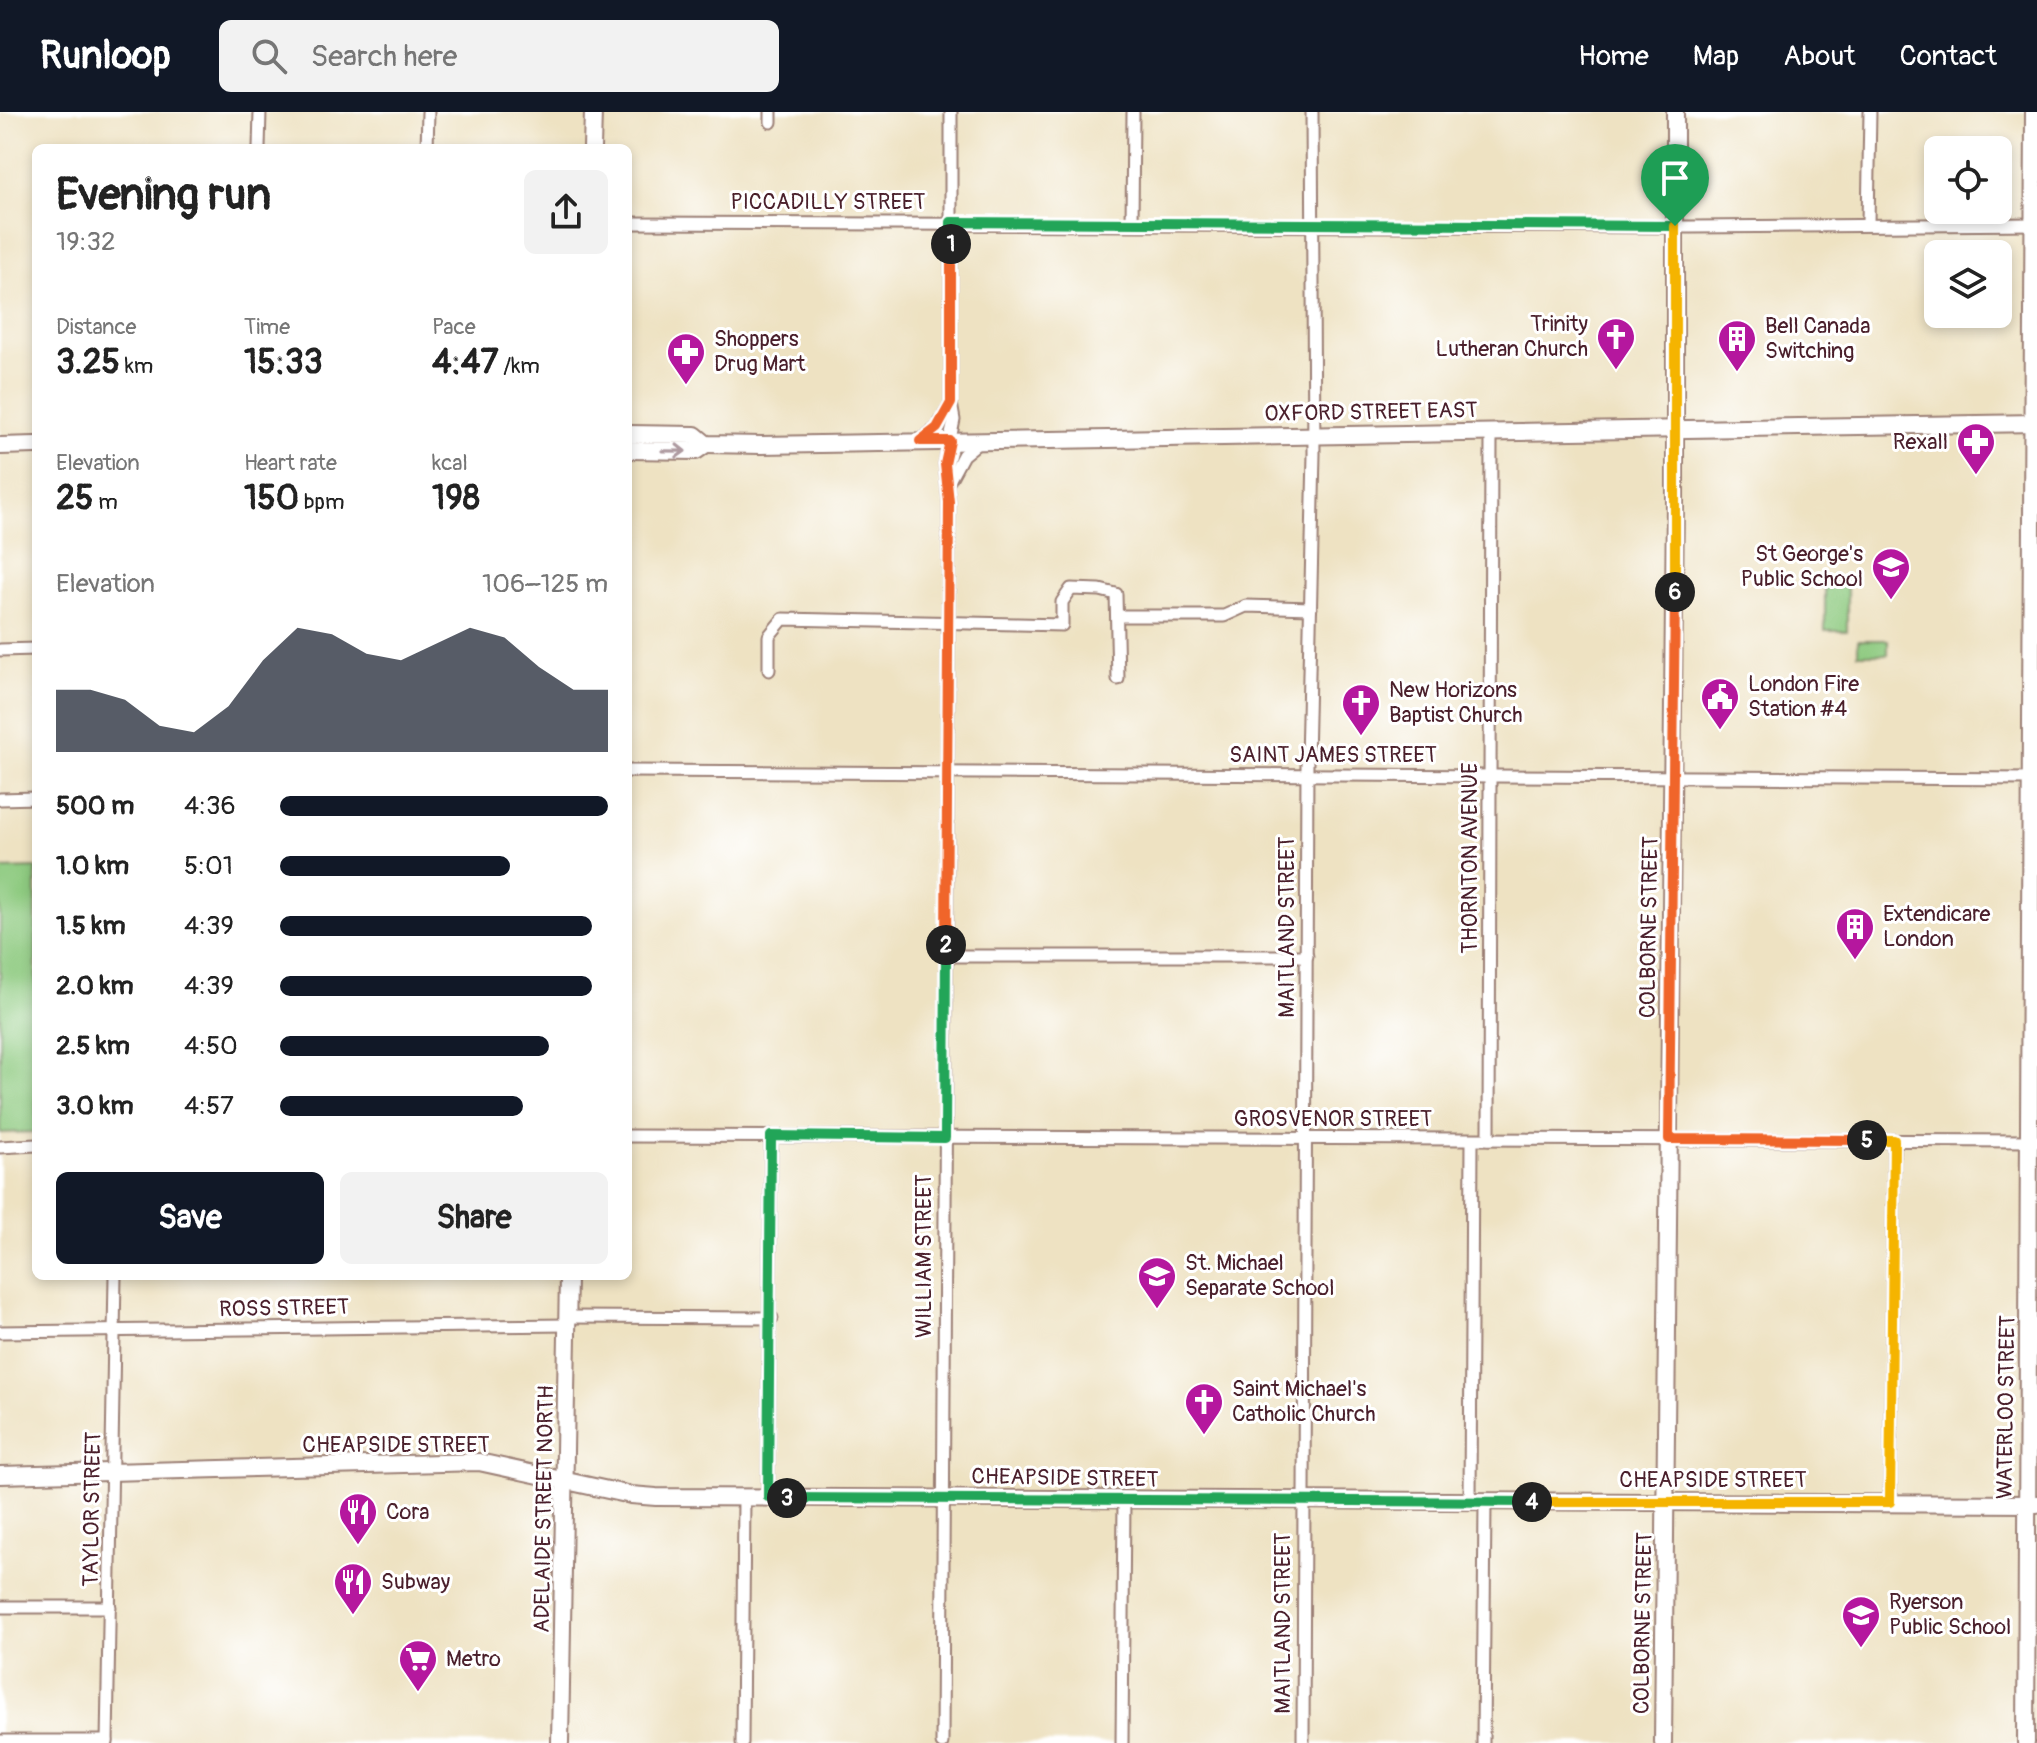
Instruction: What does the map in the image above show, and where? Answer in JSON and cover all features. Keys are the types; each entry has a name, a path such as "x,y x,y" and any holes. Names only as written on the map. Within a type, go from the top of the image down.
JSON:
{"street":[{"path":"259,144 260,112"},
{"path":"427,144 428,112"},
{"path":"592,144 593,112"},
{"name":"WILLIAM STREET","path":"942,1743 949,481 945,464 954,420 951,403 951,112"},
{"path":"1132,224 1133,112"},
{"name":"MAITLAND STREET","path":"1303,1743 1307,774 1313,435 1312,112"},
{"name":"COLBORNE STREET","path":"1663,1743 1673,775 1675,112"},
{"path":"1868,223 1870,112"},
{"name":"WATERLOO STREET","path":"2026,1743 2032,1504 2034,1141 2034,112"},
{"name":"PICCADILLY STREET","path":"632,223 2036,224"},
{"path":"920,441 937,428 951,403"},
{"name":"OXFORD STREET EAST","path":"632,450 696,451 706,444 2034,424"},
{"name":"OXFORD STREET EAST","path":"633,432 695,435 706,444"},
{"name":"THORNTON AVENUE","path":"1489,1139 1491,432"},
{"path":"949,481 963,455 981,440"},
{"path":"0,446 32,445"},
{"path":"769,670 769,636 783,619 1062,625 1062,602 1071,589 1116,594 1118,679"},
{"path":"1118,616 1224,616 1246,606 1311,608"},
{"path":"0,650 32,649"},
{"name":"SAINT JAMES STREET","path":"632,771 2033,779"},
{"path":"0,799 32,798"},
{"path":"946,956 1307,956"},
{"name":"GROSVENOR STREET","path":"632,1136 2034,1141"},
{"path":"768,1497 772,1318 771,1136"},
{"path":"1472,1140 1483,1743"},
{"path":"1890,1502 1894,1140"},
{"path":"0,1147 32,1145"},
{"name":"TAYLOR STREET","path":"107,1742 115,1280"},
{"name":"ADELAIDE STREET NORTH","path":"560,1743 567,1481 568,1280"},
{"name":"ROSS STREET","path":"0,1332 772,1318"},
{"name":"CHEAPSIDE STREET","path":"0,1475 479,1462 631,1495 2032,1504"},
{"path":"742,1743 744,1498"},
{"path":"1122,1743 1124,1500"},
{"path":"0,1607 110,1607"},
{"path":"0,1741 107,1742"}],"green space":[{"path":"1825,582 1847,582 1847,631 1825,631"},
{"path":"1858,640 1888,640 1888,654 1858,654"},
{"path":"32,868 32,1132 0,1133 0,869"}],"place":[{"name":"Trinity Lutheran Church","path":"1616,371"},
{"name":"Bell Canada Switching","path":"1737,373"},
{"name":"Shoppers Drug Mart","path":"686,386"},
{"name":"Rexall","path":"1976,476"},
{"name":"St George's Public School","path":"1891,601"},
{"name":"London Fire Station #4","path":"1720,731"},
{"name":"New Horizons Baptist Church","path":"1361,737"},
{"name":"Extendicare London","path":"1855,961"},
{"name":"St. Michael Separate School","path":"1157,1310"},
{"name":"Saint Michael's Catholic Church","path":"1204,1436"},
{"name":"Cora","path":"358,1546"},
{"name":"Subway","path":"353,1616"},
{"name":"Ryerson Public School","path":"1861,1649"},
{"name":"Metro","path":"418,1693"}],"route":[{"path":"951,222 1675,226 1669,1139 1894,1140 1890,1502 1290,1502 768,1497 772,1318 771,1136 945,1138 949,481 945,464 950,441 920,441 947,416 951,403 951,222"}]}
